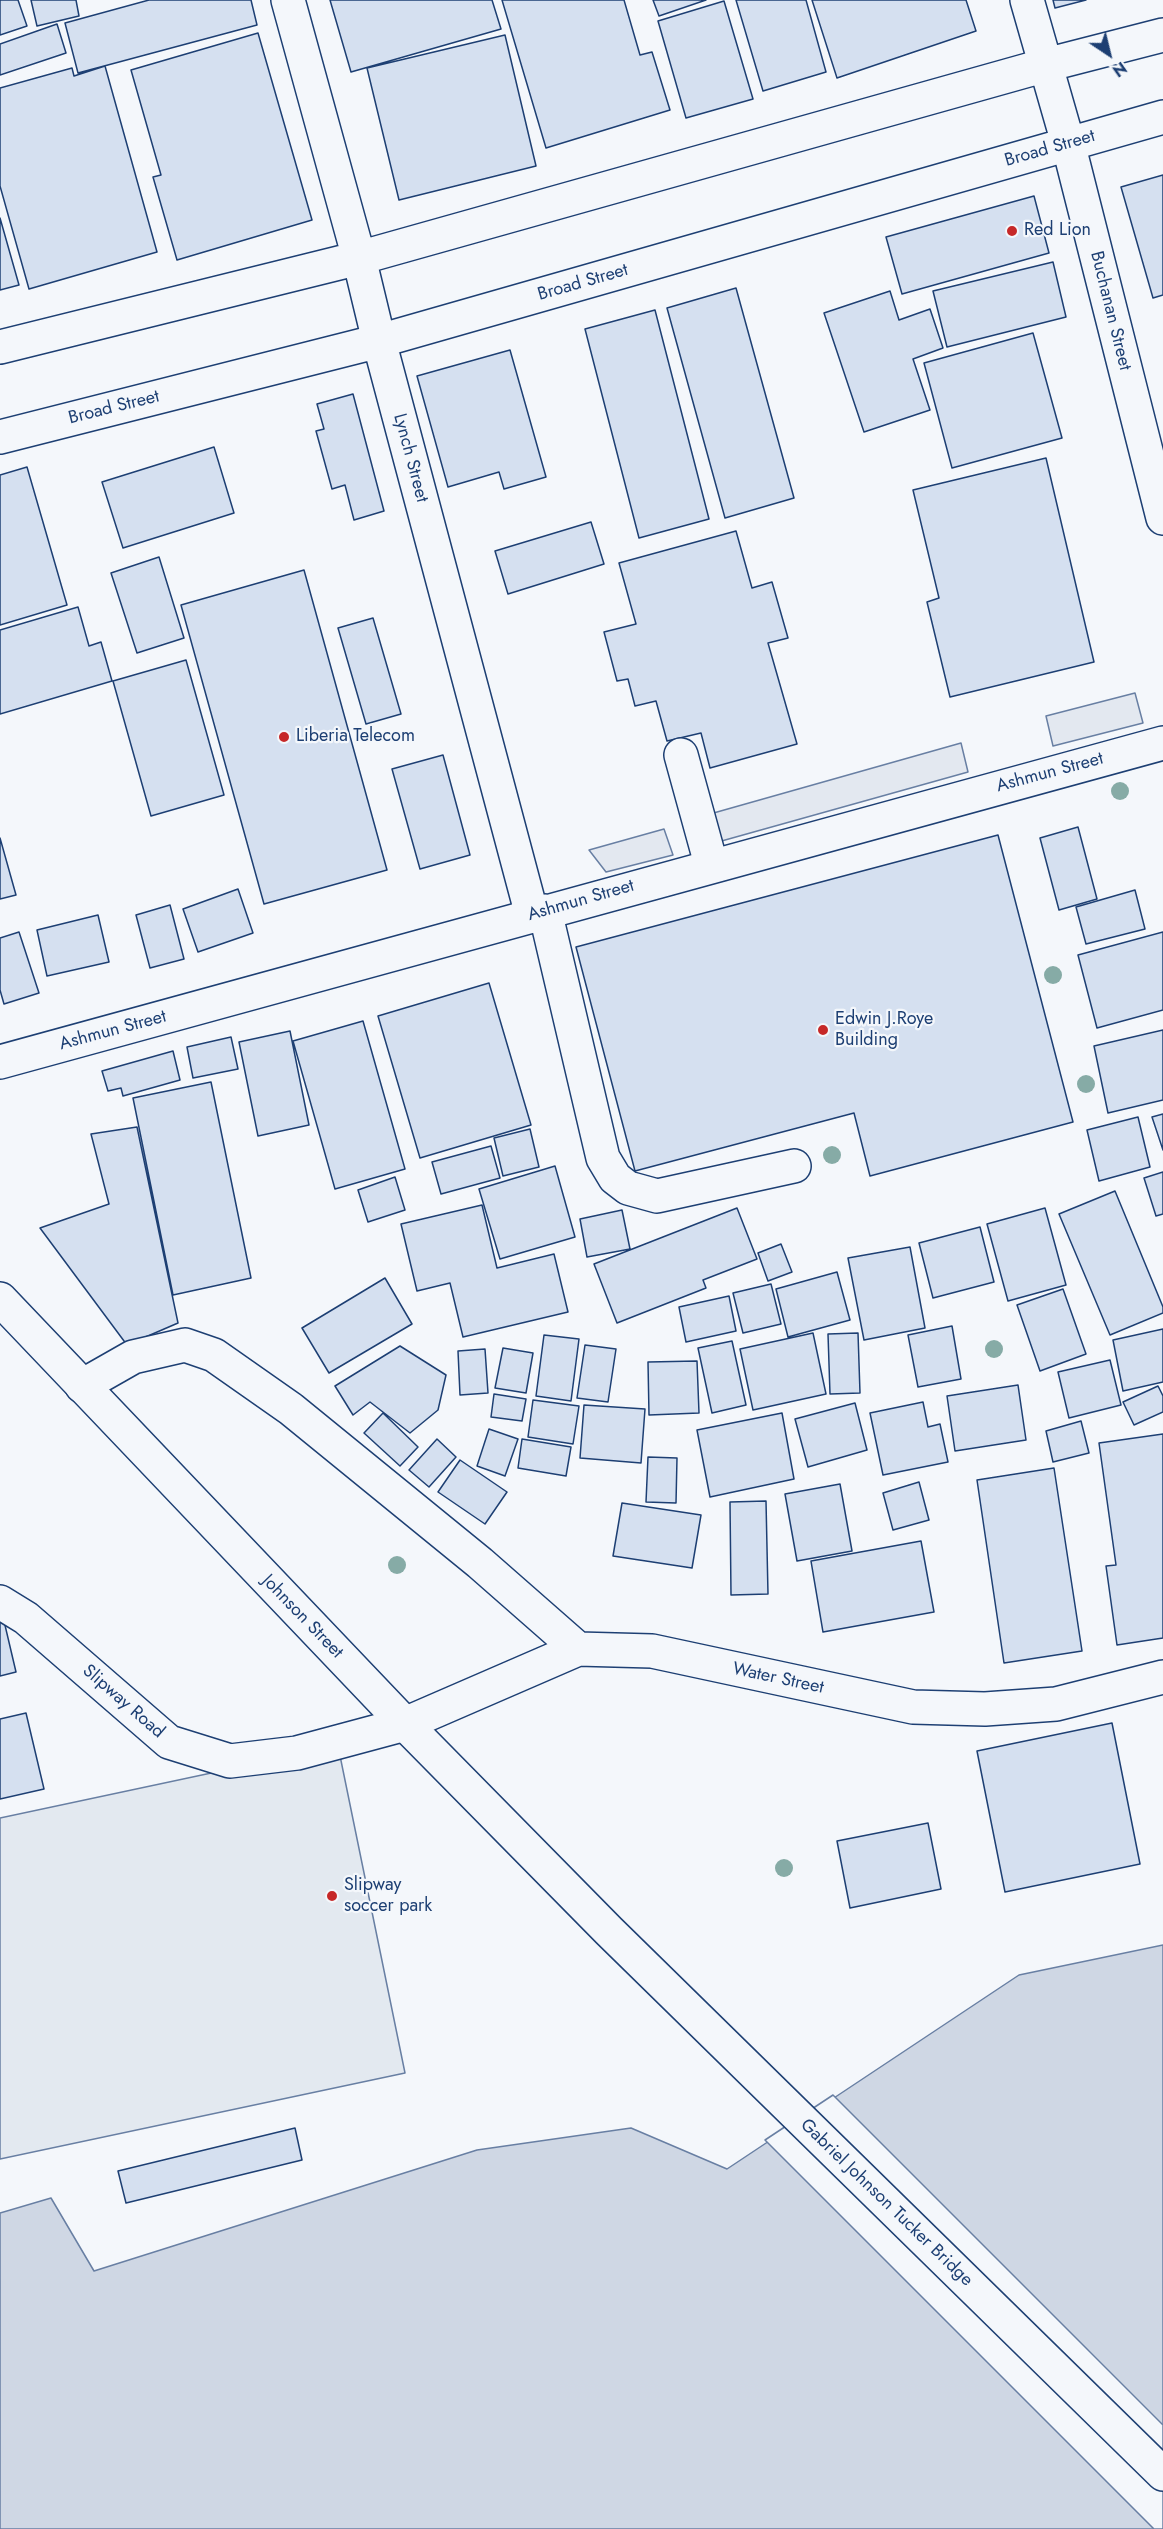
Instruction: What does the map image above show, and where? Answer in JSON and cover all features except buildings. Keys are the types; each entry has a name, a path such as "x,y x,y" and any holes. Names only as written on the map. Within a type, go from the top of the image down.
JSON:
{"main road":[{"name":"Lynch Street","path":"288,0 603,1158 615,1178 628,1188 657,1196 794,1166"},
{"name":"Buchanan Street","path":"1027,0 1068,143 1163,518"},
{"path":"0,347 359,258 1046,65 1163,35"},
{"name":"Broad Street","path":"0,437 379,341 1163,117"},
{"name":"Ashmun Street","path":"0,1062 711,864 1163,742"},
{"path":"681,755 711,864"},
{"name":"Johnson Street","path":"0,1299 405,1724 609,1931"},
{"path":"82,1386 133,1358 164,1350 185,1346 214,1355 291,1409 480,1563 578,1649"},
{"name":"Slipway Road","path":"0,1602 26,1618 169,1742 230,1761 297,1753 405,1724"},
{"name":"Water Street","path":"405,1724 578,1649 652,1652 913,1707 985,1709 1056,1704 1163,1677"},
{"name":"Gabriel Johnson Tucker Bridge","path":"609,1931 1163,2474"}],"shaded area":[{"path":"1135,693 1143,723 1053,746 1046,716"},
{"path":"961,743 968,772 718,842 710,814"},
{"path":"664,829 673,855 606,872 589,850"},
{"path":"338,1746 405,2073 0,2159 0,1818"},
{"path":"1163,1945 1163,2529 0,2529 0,2213 51,2198 94,2271 477,2150 631,2128 727,2169 1019,1975"}],"pier":[{"path":"833,2095 1163,2425 1163,2529 1154,2529 765,2140"}],"place":[{"name":"Red Lion","path":"1012,231"},
{"name":"Liberia Telecom","path":"284,737"},
{"name":"Edwin J.Roye Building","path":"823,1030"},
{"name":"Slipway soccer park","path":"332,1896"}]}
